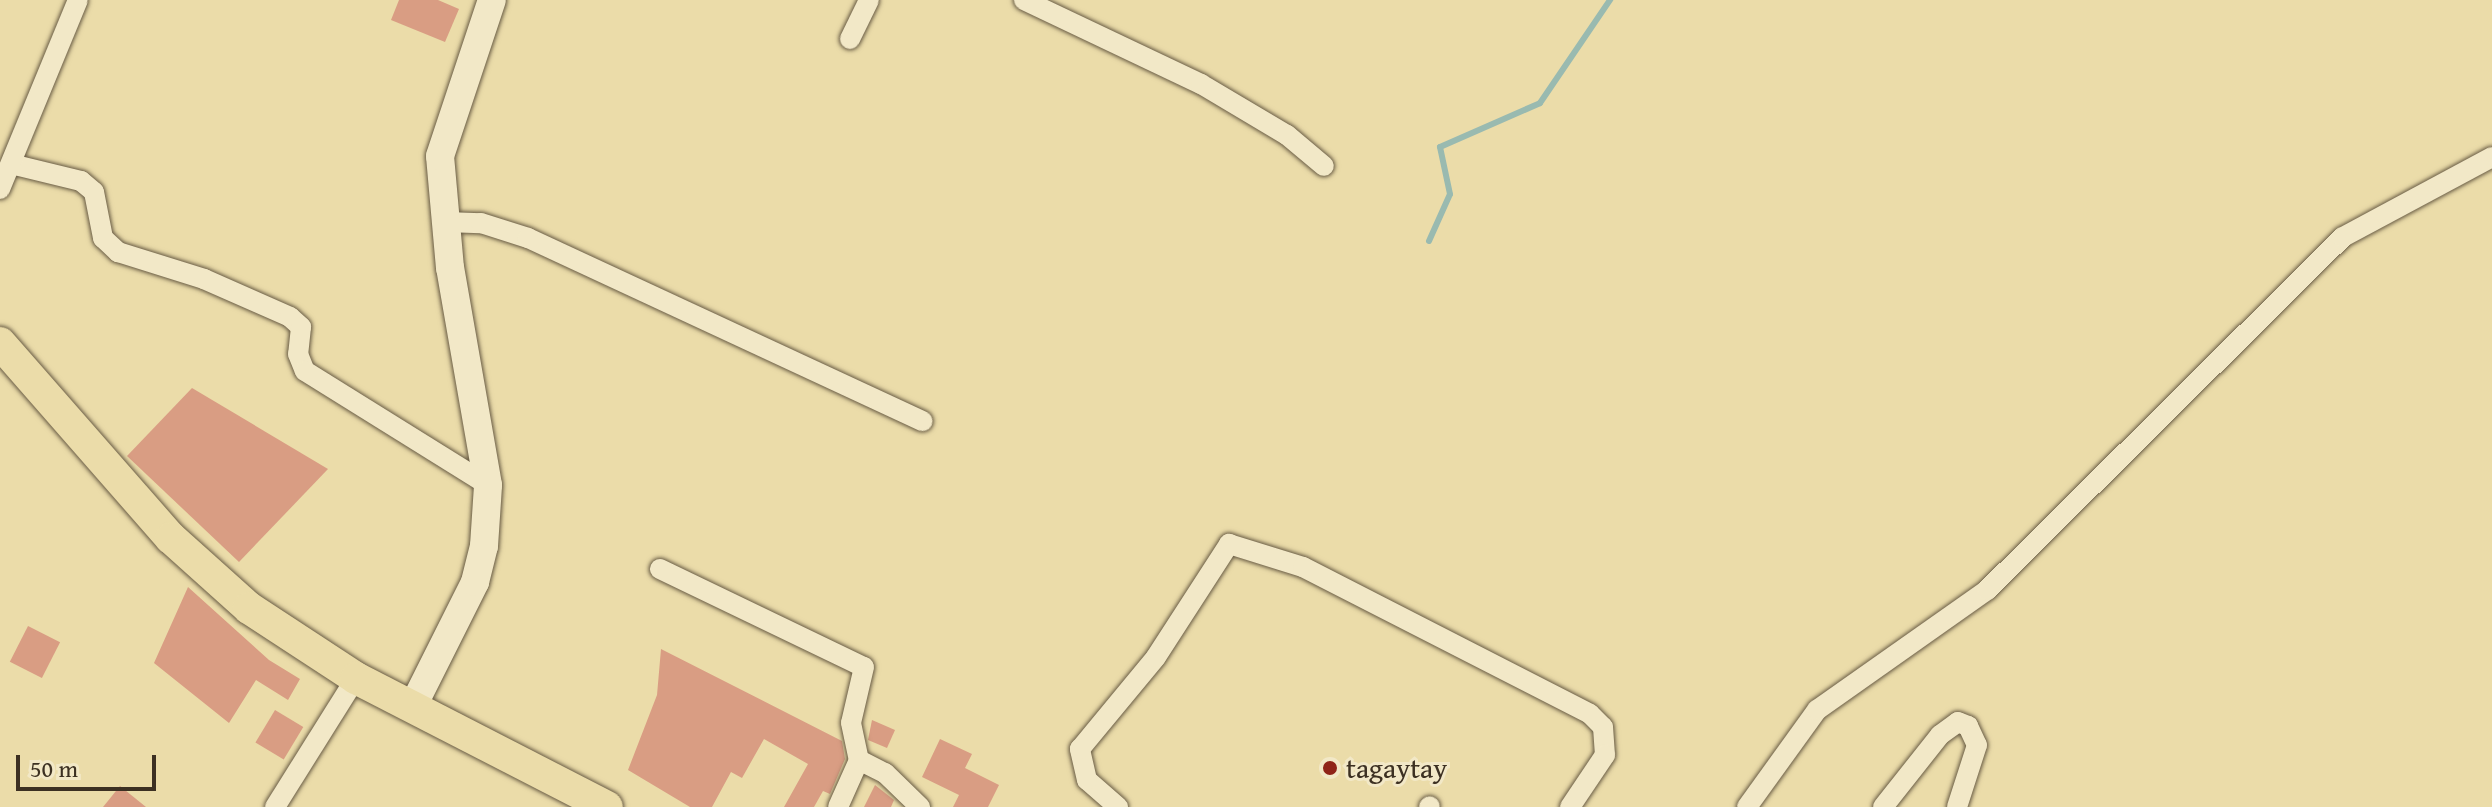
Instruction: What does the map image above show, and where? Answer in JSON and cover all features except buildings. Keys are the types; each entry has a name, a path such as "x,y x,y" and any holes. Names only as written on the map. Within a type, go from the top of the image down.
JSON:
{"main road":[{"path":"0,343 210,576 356,678 607,807"}],"street":[{"path":"0,189 78,0"},
{"path":"412,708 475,582 488,485 445,222 440,156 492,0"},
{"path":"850,39 869,0"},
{"path":"1038,3 1201,84 1287,135 1324,166"},
{"path":"1747,807 1817,710 1987,590 2343,237 2492,157"},
{"path":"11,164 81,181 94,192 103,238 118,252 204,279 290,317 301,327 298,354 305,371 488,485"},
{"path":"445,222 481,223 528,238 923,421"},
{"path":"1118,807 1087,780 1080,749 1156,657 1229,544 1303,567 1590,714 1603,727 1605,755 1570,807"},
{"path":"660,569 857,659 867,674 851,723 859,760 838,807"},
{"path":"275,807 356,678"},
{"path":"1883,807 1940,735 1958,722 1968,726 1977,745 1957,807"},
{"path":"859,760 885,773 920,807"}],"waterway":[{"path":"1429,241 1450,194 1440,147 1540,103 1610,0"}],"place":[{"name":"tagaytay","path":"1330,768"}]}
